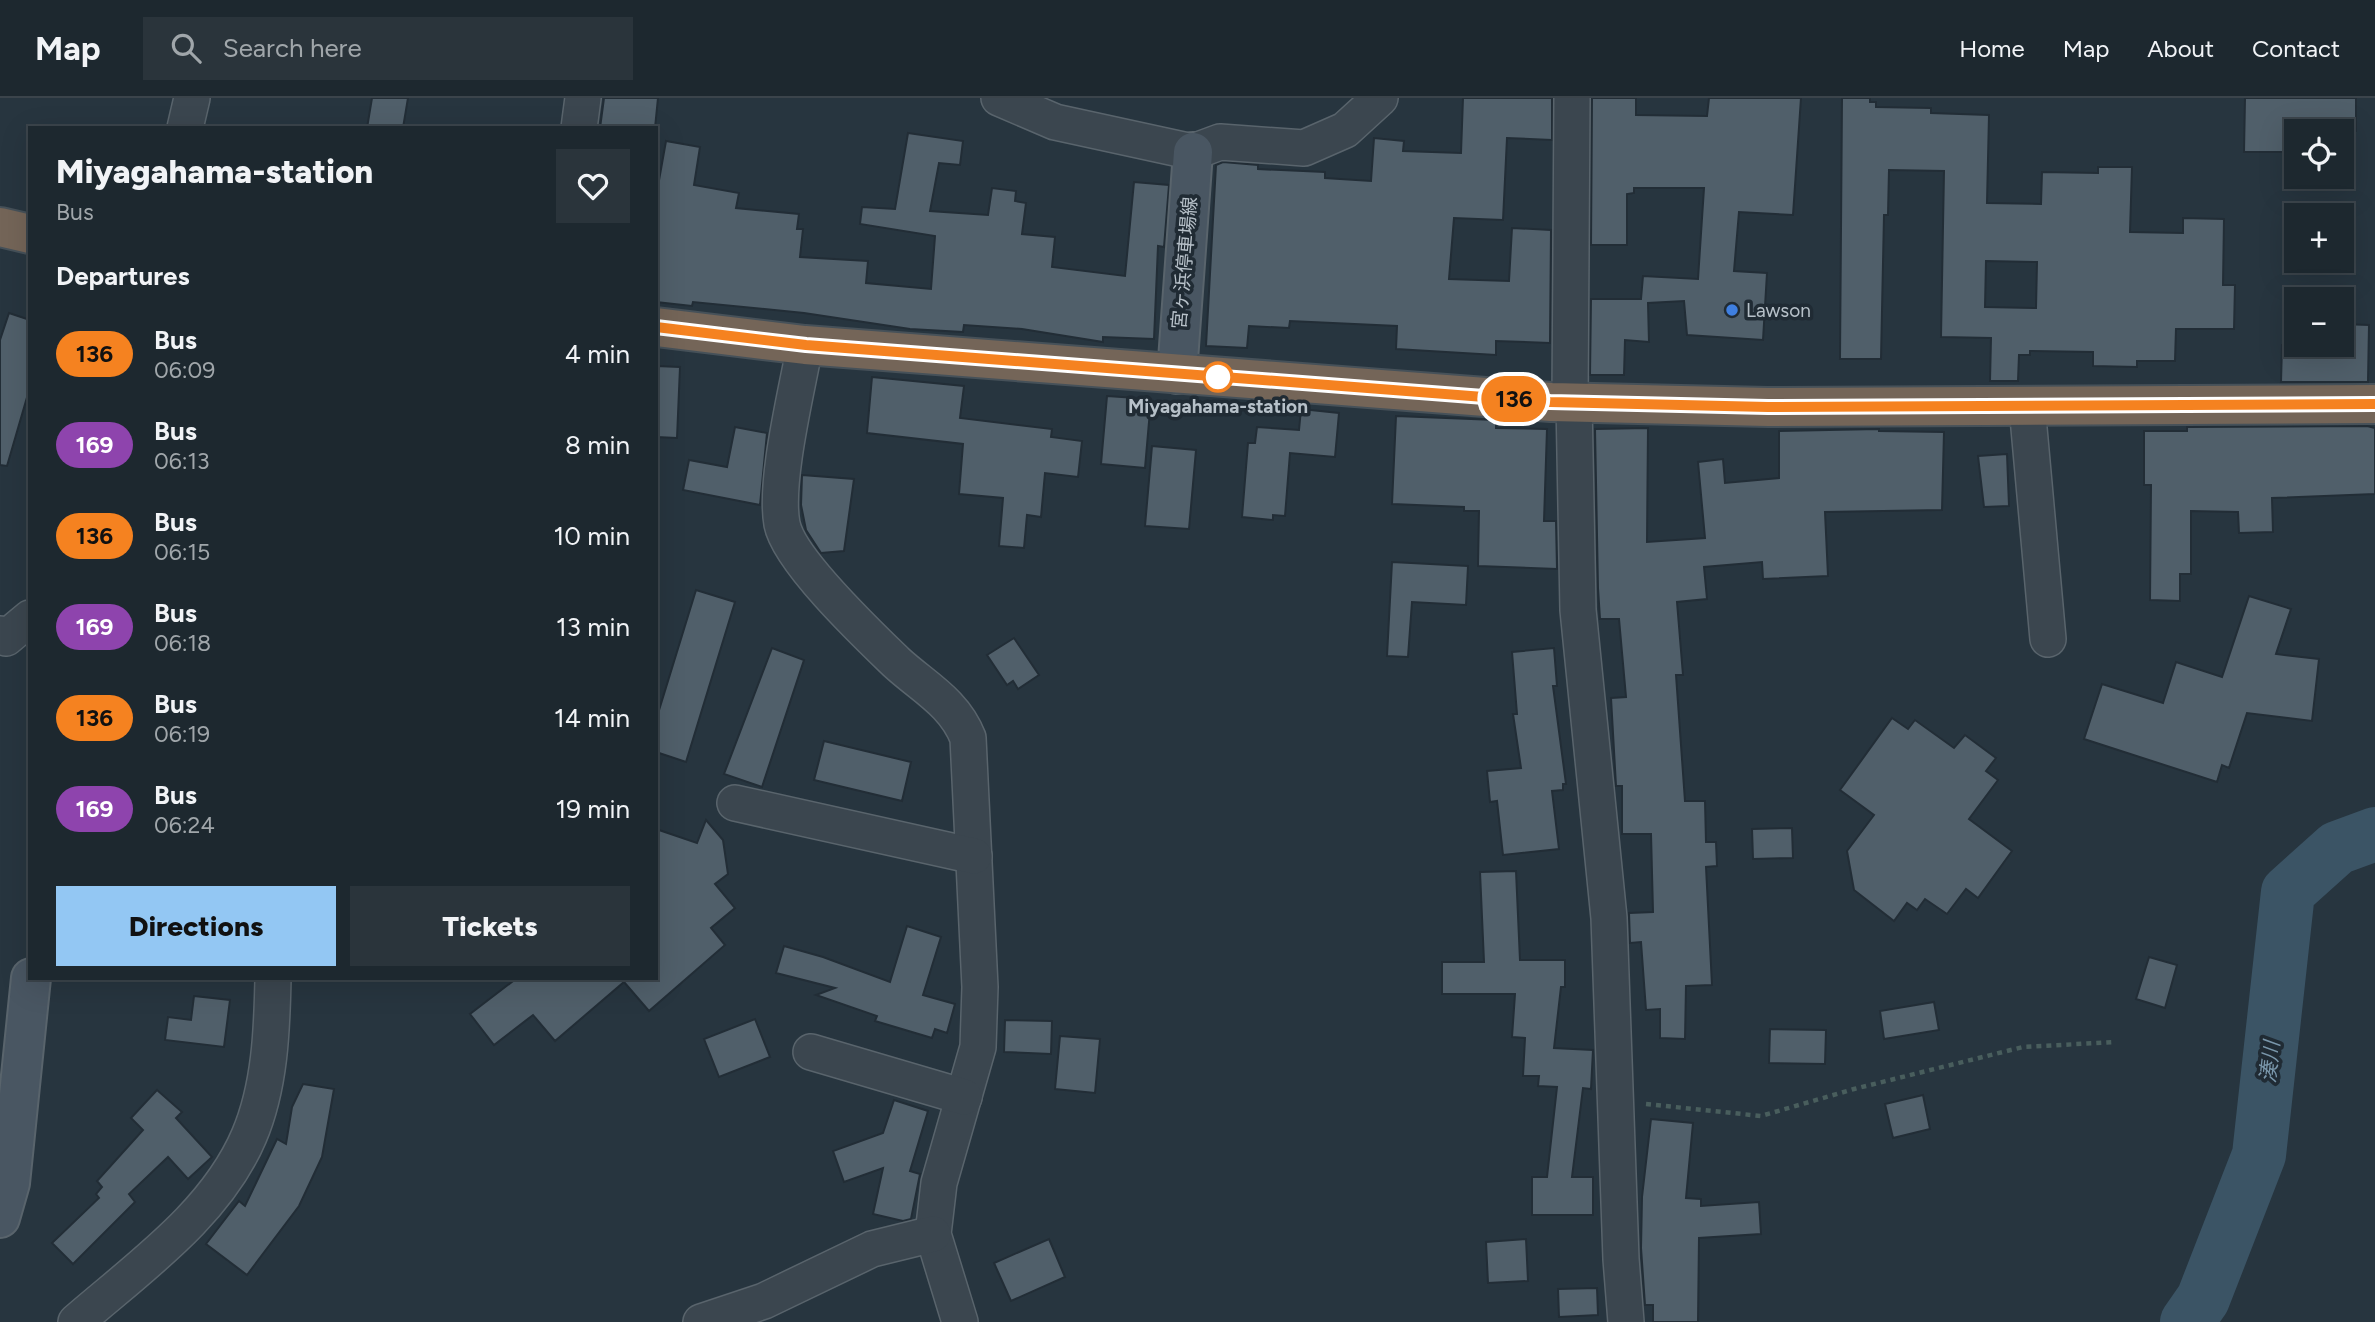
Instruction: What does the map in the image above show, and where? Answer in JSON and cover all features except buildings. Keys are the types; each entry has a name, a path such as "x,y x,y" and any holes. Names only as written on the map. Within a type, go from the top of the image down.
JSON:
{"highway":[{"path":"0,227 28,234"},
{"path":"658,327 806,345 1572,402 1768,407 2375,404"}],"main road":[{"name":"宮ヶ浜停車場線","path":"1177,374 1193,152"},
{"path":"0,1218 10,1183 30,980"}],"street":[{"path":"185,126 192,98"},
{"path":"579,126 583,98"},
{"path":"999,98 1055,122 1193,152 1220,142 1304,148 1345,130 1380,98"},
{"path":"1572,98 1572,402 1578,610 1609,918 1621,1259 1626,1322"},
{"path":"806,345 782,474 782,525 805,564 849,617 902,667 948,704 961,721 968,738 980,988 978,1047 939,1183 933,1234 960,1322"},
{"path":"2027,406 2048,639"},
{"path":"0,634 6,638 28,620"},
{"path":"735,803 974,856"},
{"path":"76,1322 184,1228 221,1184 249,1137 264,1089 272,980"},
{"path":"811,1052 964,1097"},
{"path":"701,1322 764,1301 872,1250 933,1234"}],"path":[{"path":"1617,1102 1761,1116 1854,1089 2023,1047 2115,1042"}],"waterway":[{"name":"湊川","path":"2187,1322 2203,1299 2259,1155 2288,892 2337,848 2375,834"}],"bus line":[{"name":"136","path":"658,327 806,345 1550,402 1768,407 2375,404"}],"place":[{"name":"Lawson","path":"1732,310"},
{"name":"Miyagahama-station","path":"1218,377"}]}
